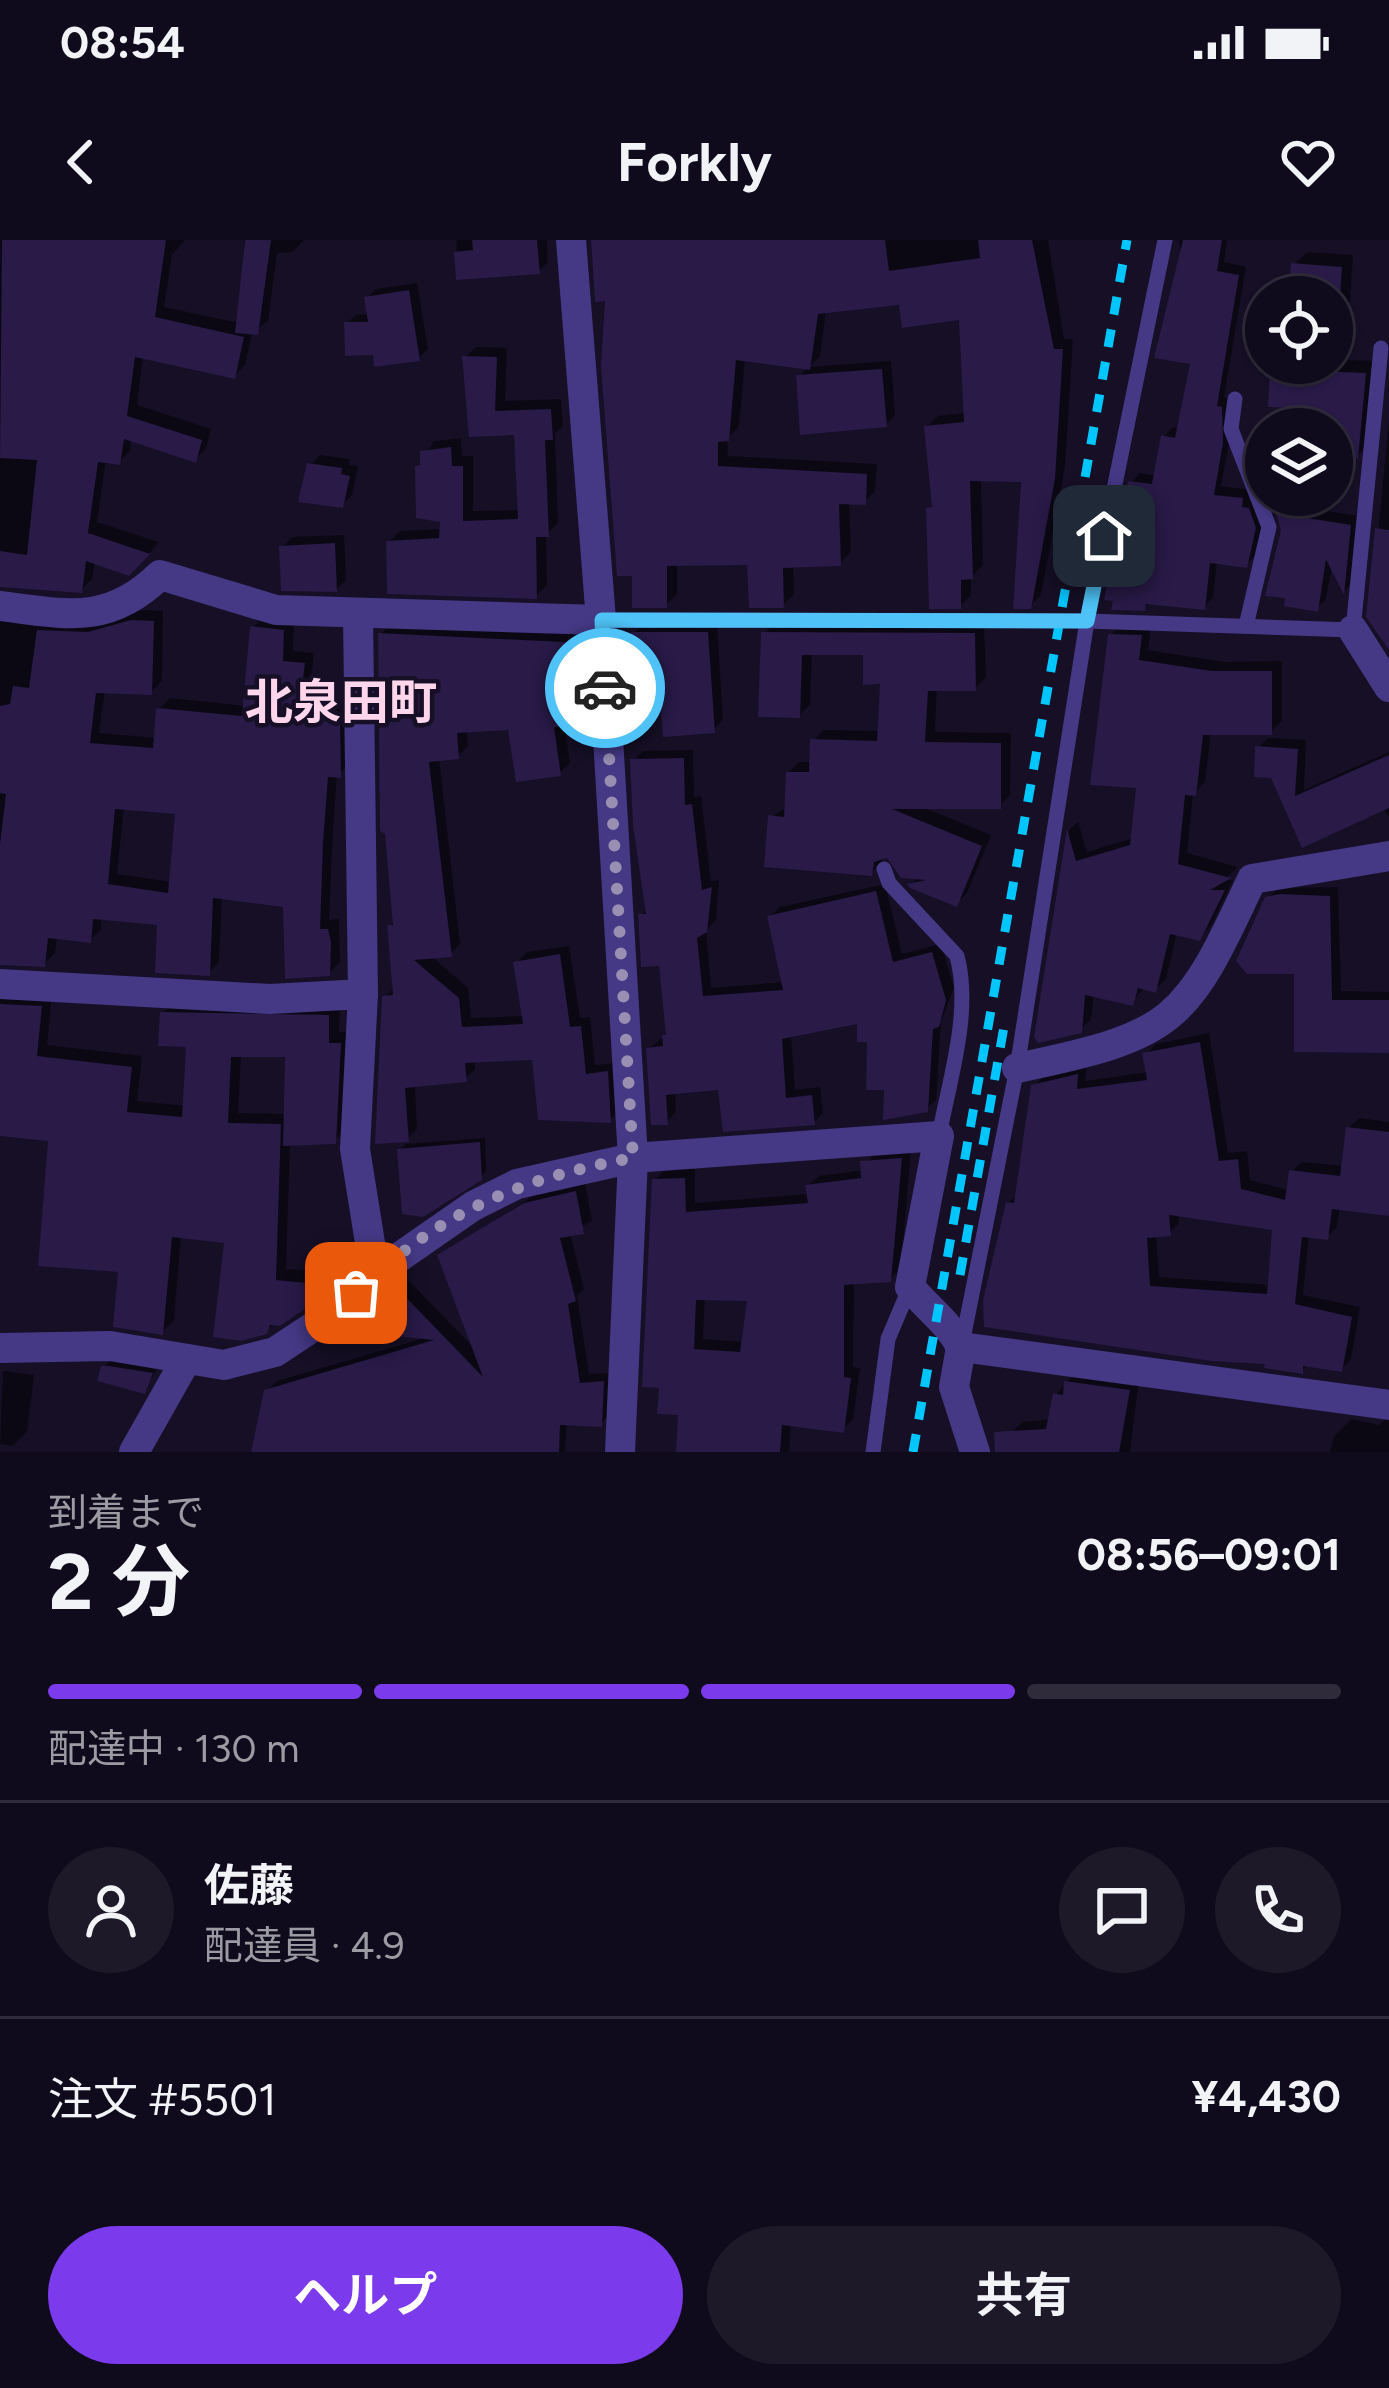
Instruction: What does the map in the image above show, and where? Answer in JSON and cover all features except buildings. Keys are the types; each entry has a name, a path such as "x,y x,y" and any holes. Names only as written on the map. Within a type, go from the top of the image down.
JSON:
{"street":[{"path":"571,240 602,620 633,1158 620,1452"},
{"path":"0,607 88,616 140,594 160,575 276,610 602,620"},
{"path":"358,615 363,994 355,1149 375,1274"},
{"path":"1353,630 1389,687"},
{"path":"1016,1068 1115,1047 1172,1017 1208,975 1252,879 1389,856"},
{"path":"0,984 270,998 363,994"},
{"path":"0,1348 110,1346 224,1365 274,1352 337,1311 375,1274 473,1206 517,1184 633,1158 939,1136 910,1287 936,1319 951,1327 961,1347 954,1387 975,1452"},
{"path":"961,1347 1389,1405"},
{"path":"134,1452 187,1360"}],"lane":[{"path":"961,1347 1016,1068 1087,621 1165,240"},
{"path":"602,620 1087,621 1353,630 1381,348"},
{"path":"1235,399 1231,429 1269,527 1246,626"},
{"path":"884,869 889,883 958,956 961,968 959,1024 939,1136"},
{"path":"873,1452 888,1339 910,1287"}],"railway":[{"path":"913,1452 1127,240"},
{"path":"960,1275 1005,1021"}],"way so far":[{"path":"356,1293 375,1274 473,1206 517,1184 558,1171 633,1158 605,688"}],"district":[{"name":"北泉田町","path":"341,702"}],"route":[{"path":"605,688 602,620 1087,621 1104,536"}]}
